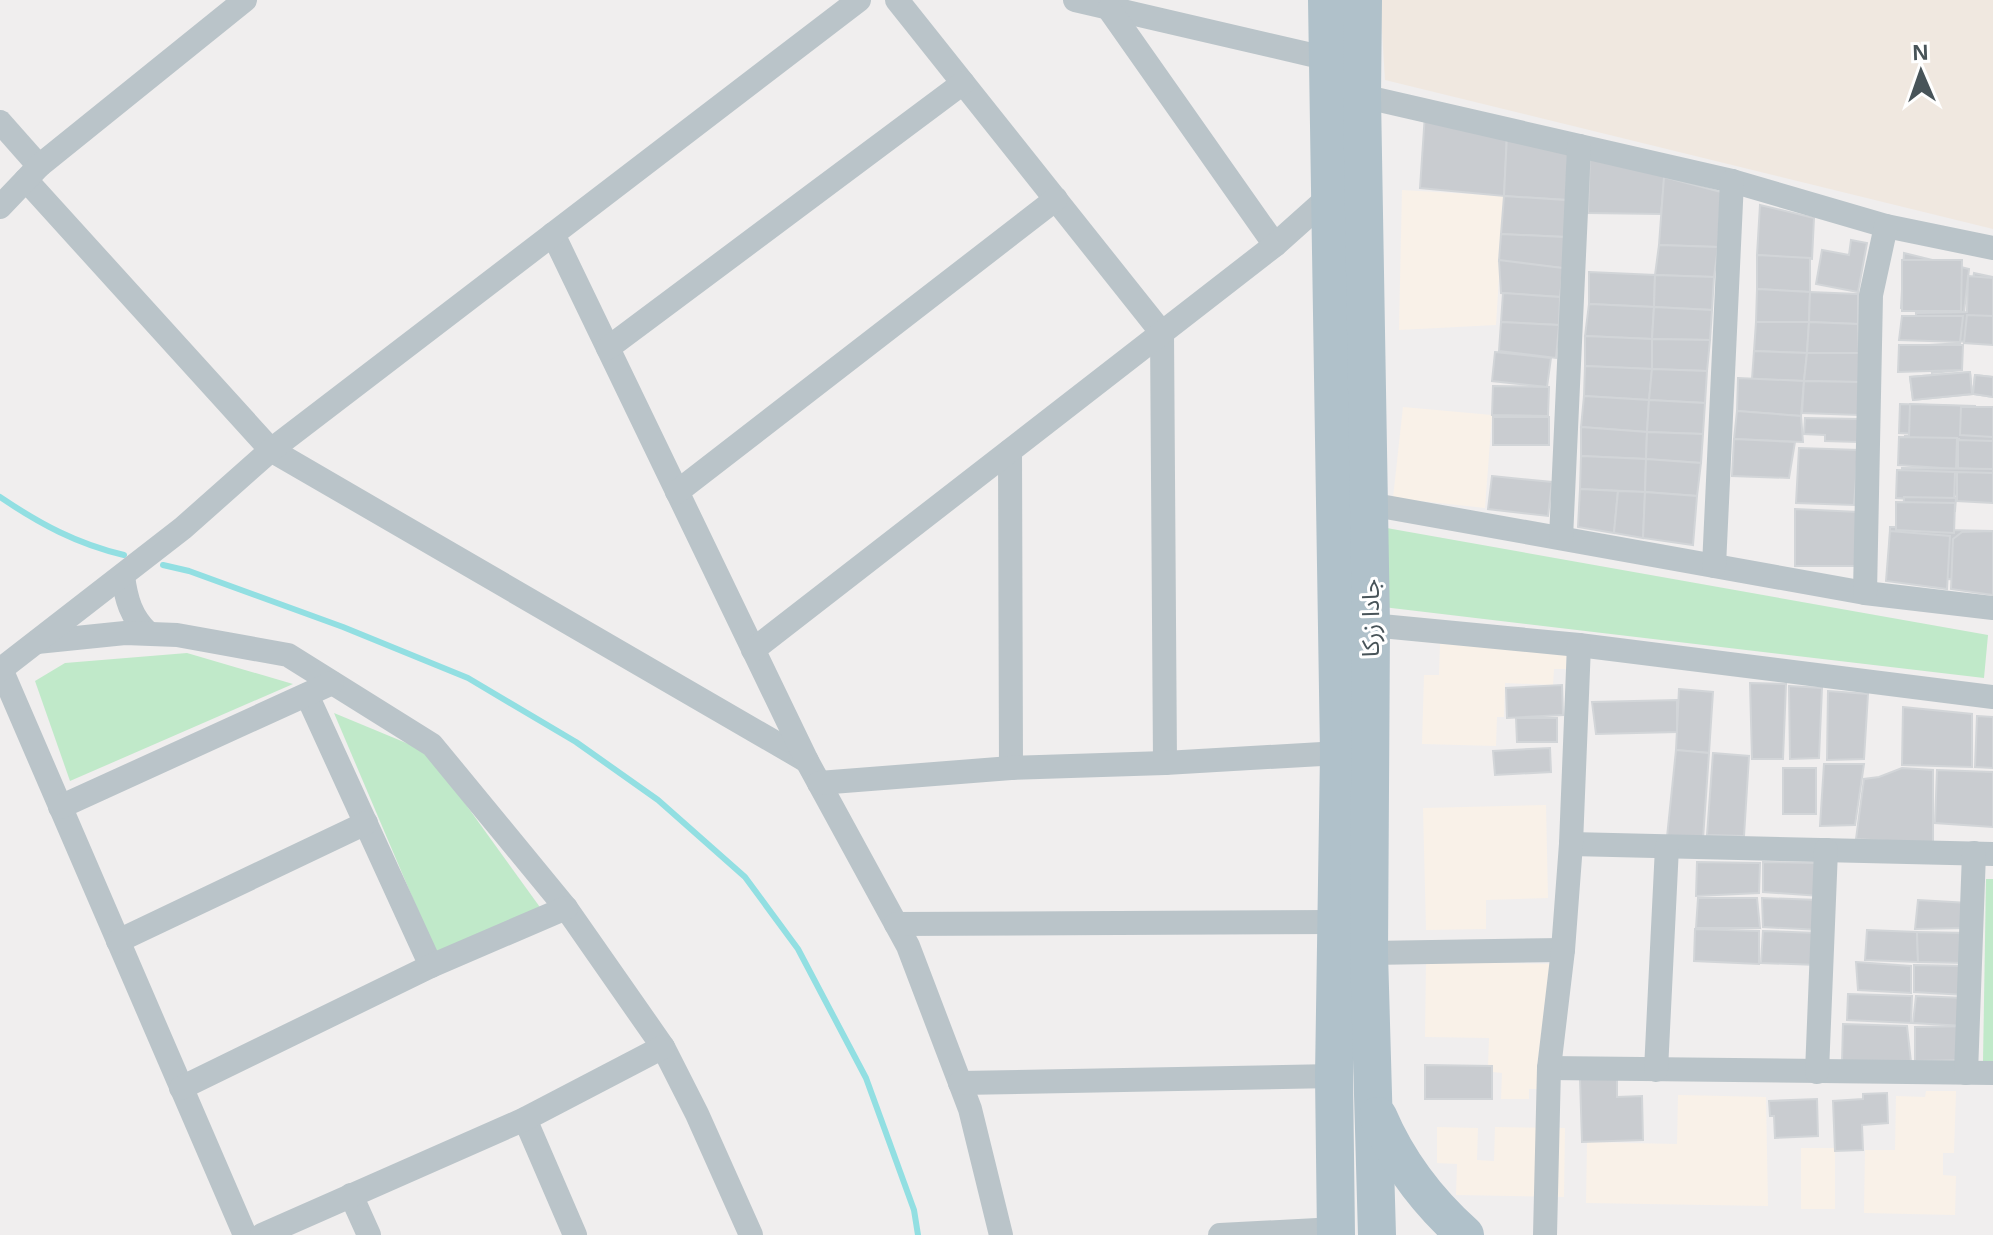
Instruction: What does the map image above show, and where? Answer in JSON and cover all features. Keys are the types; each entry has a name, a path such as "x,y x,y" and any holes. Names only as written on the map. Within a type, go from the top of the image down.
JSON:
{"main road":[{"name":"جادا زرکا","path":"1327,0 1339,753 1334,1076 1336,1232"},
{"name":"جادا زرکا","path":"1363,0 1371,625 1371,1101 1382,1234"},
{"path":"1371,1101 1389,1141 1411,1178 1439,1212 1465,1235"},
{"path":"1336,1232 1382,1234"}],"street":[{"path":"0,207 32,173 245,0"},
{"path":"245,1235 1,669 123,576 271,450 859,0"},
{"path":"897,0 1162,333 1165,763"},
{"path":"1075,0 1329,59"},
{"path":"1109,9 1275,245"},
{"path":"608,348 963,83"},
{"path":"1362,96 1732,181 1886,226 1993,248"},
{"path":"0,122 32,173 271,450 807,761"},
{"path":"1561,538 1579,146"},
{"path":"1714,566 1732,181"},
{"path":"753,650 1275,245 1332,194"},
{"path":"677,492 1056,199"},
{"path":"1865,593 1871,295 1886,226"},
{"path":"553,234 807,761 908,946 970,1109 1001,1235"},
{"path":"1010,451 1011,768"},
{"path":"1369,504 1865,593 1993,608"},
{"path":"123,576 130,610 148,633"},
{"path":"1371,625 1579,645 1993,697"},
{"path":"37,642 148,633 177,635 288,655 432,745 566,908 663,1047 751,1235"},
{"path":"1545,1235 1549,1068 1571,844 1579,645"},
{"path":"60,807 332,683"},
{"path":"307,695 431,966"},
{"path":"819,783 1011,768 1339,753"},
{"path":"118,941 366,823"},
{"path":"1571,844 1984,854 1966,1073"},
{"path":"1656,1070 1667,847"},
{"path":"1817,1072 1826,850"},
{"path":"181,1088 431,966 566,908"},
{"path":"896,924 1336,922"},
{"path":"1369,953 1563,950"},
{"path":"262,1235 525,1119 663,1047"},
{"path":"1549,1068 1993,1073"},
{"path":"960,1083 1334,1076"},
{"path":"525,1119 575,1235"},
{"path":"351,1195 369,1235"},
{"path":"1220,1235 1336,1232"}],"shaded area":[{"path":"1402,190 1504,196 1496,325 1399,330"},
{"path":"1403,407 1492,415 1485,508 1393,498"},
{"path":"1440,643 1567,647 1566,669 1554,669 1553,685 1505,683 1504,717 1497,717 1496,746 1422,744 1424,675 1439,675"},
{"path":"1546,805 1548,898 1486,900 1486,929 1426,930 1423,808"},
{"path":"1426,962 1553,964 1553,1005 1544,1005 1542,1068 1538,1089 1529,1089 1529,1099 1501,1099 1502,1073 1493,1072 1492,1099 1425,1099 1425,1065 1488,1066 1489,1038 1425,1037"},
{"path":"1926,1091 1956,1091 1954,1153 1943,1153 1943,1175 1956,1176 1955,1215 1864,1213 1865,1150 1895,1150 1896,1096 1925,1097"},
{"path":"1678,1095 1766,1097 1768,1206 1586,1203 1587,1142 1677,1144"},
{"path":"1437,1127 1478,1128 1477,1160 1494,1161 1495,1127 1565,1128 1564,1197 1456,1195 1457,1164 1437,1163"},
{"path":"1801,1148 1835,1148 1835,1209 1801,1209"}],"green space":[{"path":"1381,527 1988,635 1984,678 1383,607"},
{"path":"187,653 293,684 70,781 35,681 65,663"},
{"path":"334,713 428,752 542,910 436,953"},
{"path":"1986,879 1993,879 1993,1062 1983,1062"}],"sand":[{"path":"1380,0 1993,0 1993,229 1385,80"}],"building":[{"path":"1425,114 1507,134 1504,196 1420,188"},
{"path":"1507,134 1568,150 1566,200 1504,196"},
{"path":"1590,154 1665,170 1661,214 1588,213"},
{"path":"1664,177 1721,192 1718,247 1659,245"},
{"path":"1504,196 1566,200 1565,237 1501,234"},
{"path":"1760,205 1814,218 1812,259 1757,255"},
{"path":"1501,234 1565,237 1563,268 1499,261"},
{"path":"1851,240 1867,243 1858,292 1816,284 1822,250 1849,255"},
{"path":"1659,245 1718,247 1714,277 1655,275"},
{"path":"1904,253 1969,269 1964,312 1901,308"},
{"path":"1757,255 1810,258 1810,292 1757,289"},
{"path":"1499,260 1563,268 1560,297 1501,293"},
{"path":"1902,260 1962,260 1961,311 1902,311"},
{"path":"1589,272 1655,275 1654,307 1589,304"},
{"path":"1974,273 1993,277 1993,313 1968,313"},
{"path":"1655,275 1714,277 1712,310 1654,307"},
{"path":"1968,276 1993,278 1993,344 1917,338 1916,313 1967,312"},
{"path":"1757,289 1810,292 1809,322 1756,322"},
{"path":"1810,292 1858,294 1858,324 1809,322"},
{"path":"1503,293 1560,297 1559,325 1501,322"},
{"path":"1589,304 1654,307 1652,339 1585,336"},
{"path":"1654,307 1712,310 1710,340 1652,339"},
{"path":"1967,315 1993,316 1993,345 1964,343"},
{"path":"1902,316 1963,316 1960,342 1899,340"},
{"path":"1501,322 1559,325 1556,358 1499,351"},
{"path":"1756,322 1809,322 1807,353 1754,351"},
{"path":"1809,322 1858,324 1859,353 1807,353"},
{"path":"1585,336 1652,339 1652,369 1585,366"},
{"path":"1652,339 1710,340 1707,371 1652,369"},
{"path":"1960,343 1962,370 1932,373 1930,345"},
{"path":"1899,345 1963,345 1962,370 1898,372"},
{"path":"1754,351 1807,353 1804,381 1752,379"},
{"path":"1495,352 1551,358 1547,387 1492,381"},
{"path":"1807,353 1859,353 1859,382 1804,381"},
{"path":"1585,366 1652,369 1649,400 1584,396"},
{"path":"1652,369 1707,371 1705,403 1649,400"},
{"path":"1970,372 1972,394 1913,400 1910,377"},
{"path":"1970,372 1972,394 1913,400 1910,377"},
{"path":"1975,375 1993,377 1993,397 1973,394"},
{"path":"1975,375 1993,377 1993,397 1973,394"},
{"path":"1738,378 1804,381 1801,416 1737,411"},
{"path":"1804,381 1859,382 1859,415 1802,413"},
{"path":"1493,386 1549,387 1548,416 1492,415"},
{"path":"1584,396 1649,400 1647,432 1581,427"},
{"path":"1649,400 1705,403 1703,434 1647,432"},
{"path":"1900,404 1958,406 1957,436 1899,433"},
{"path":"1910,404 1993,409 1993,465 1959,465 1959,439 1948,438 1947,460 1905,459"},
{"path":"1961,407 1993,407 1993,437 1960,435"},
{"path":"1737,411 1801,416 1803,442 1734,439"},
{"path":"1493,417 1549,417 1549,445 1493,445"},
{"path":"1805,418 1858,419 1858,442 1825,441 1825,435 1804,434"},
{"path":"1581,427 1647,432 1646,459 1581,456"},
{"path":"1647,432 1703,434 1701,463 1646,459"},
{"path":"1899,437 1957,438 1956,469 1898,465"},
{"path":"1734,439 1795,442 1789,478 1732,476"},
{"path":"1958,440 1993,441 1993,470 1958,468"},
{"path":"1799,448 1858,450 1854,505 1796,503"},
{"path":"1581,456 1646,459 1645,492 1580,489"},
{"path":"1646,459 1701,463 1697,496 1645,492"},
{"path":"1902,468 1993,469 1993,496 1902,495"},
{"path":"1897,470 1955,472 1954,502 1896,498"},
{"path":"1957,472 1993,473 1993,503 1957,501"},
{"path":"1492,476 1552,482 1548,516 1488,509"},
{"path":"1580,489 1618,491 1614,533 1578,527"},
{"path":"1618,491 1645,492 1643,538 1614,533"},
{"path":"1645,492 1697,496 1693,545 1643,538"},
{"path":"1904,497 1956,498 1955,511 1946,511 1946,530 1993,531 1993,593 1973,592 1974,580 1889,577 1890,527 1903,527"},
{"path":"1896,502 1955,503 1954,533 1896,530"},
{"path":"1795,509 1858,512 1857,566 1795,566"},
{"path":"1890,531 1950,536 1947,589 1886,581"},
{"path":"1993,531 1993,595 1951,589 1953,539 1962,532"},
{"path":"1750,683 1786,684 1783,759 1752,759"},
{"path":"1562,685 1563,715 1507,718 1506,688"},
{"path":"1789,686 1822,688 1819,758 1790,759"},
{"path":"1679,689 1713,692 1709,753 1676,750"},
{"path":"1828,691 1868,694 1864,759 1827,760"},
{"path":"1677,700 1677,732 1596,734 1592,702"},
{"path":"1903,707 1972,714 1972,767 1902,765"},
{"path":"1977,716 1993,717 1993,768 1975,767"},
{"path":"1516,718 1557,718 1557,742 1517,742"},
{"path":"1550,748 1551,772 1495,775 1493,751"},
{"path":"1676,750 1709,753 1703,839 1667,837"},
{"path":"1713,753 1749,756 1744,836 1707,835"},
{"path":"1824,764 1864,764 1855,825 1820,826"},
{"path":"1783,768 1816,768 1816,814 1783,814"},
{"path":"1902,768 1933,770 1933,844 1856,839 1864,779"},
{"path":"1937,770 1993,772 1993,827 1935,823"},
{"path":"1697,862 1760,863 1759,893 1696,896"},
{"path":"1763,862 1820,863 1820,896 1763,892"},
{"path":"1698,898 1757,898 1760,928 1696,928"},
{"path":"1762,898 1819,900 1820,930 1763,927"},
{"path":"1918,900 1968,903 1966,928 1915,929"},
{"path":"1695,929 1759,931 1759,964 1694,961"},
{"path":"1867,930 1917,932 1918,962 1865,960"},
{"path":"1763,931 1818,933 1817,965 1761,963"},
{"path":"1917,932 1968,933 1965,963 1918,962"},
{"path":"1856,962 1911,966 1911,993 1858,990"},
{"path":"1914,965 1966,966 1965,995 1914,992"},
{"path":"1848,994 1912,996 1911,1023 1847,1020"},
{"path":"1916,996 1965,998 1964,1026 1913,1023"},
{"path":"1843,1024 1907,1026 1911,1062 1842,1062"},
{"path":"1973,1026 1973,1060 1915,1061 1915,1027"},
{"path":"1425,1065 1492,1066 1492,1099 1425,1099"},
{"path":"1617,1078 1617,1097 1642,1096 1643,1140 1582,1142 1580,1079"},
{"path":"1887,1093 1888,1123 1862,1125 1863,1150 1835,1151 1833,1101 1863,1099 1863,1094"},
{"path":"1817,1099 1818,1136 1775,1138 1774,1116 1770,1116 1769,1101"}],"waterway":[{"path":"0,497 59,532 124,555"},
{"path":"163,565 189,571 343,627 468,678 576,742 658,800 745,877 798,949 866,1078 914,1210 918,1235"}]}
